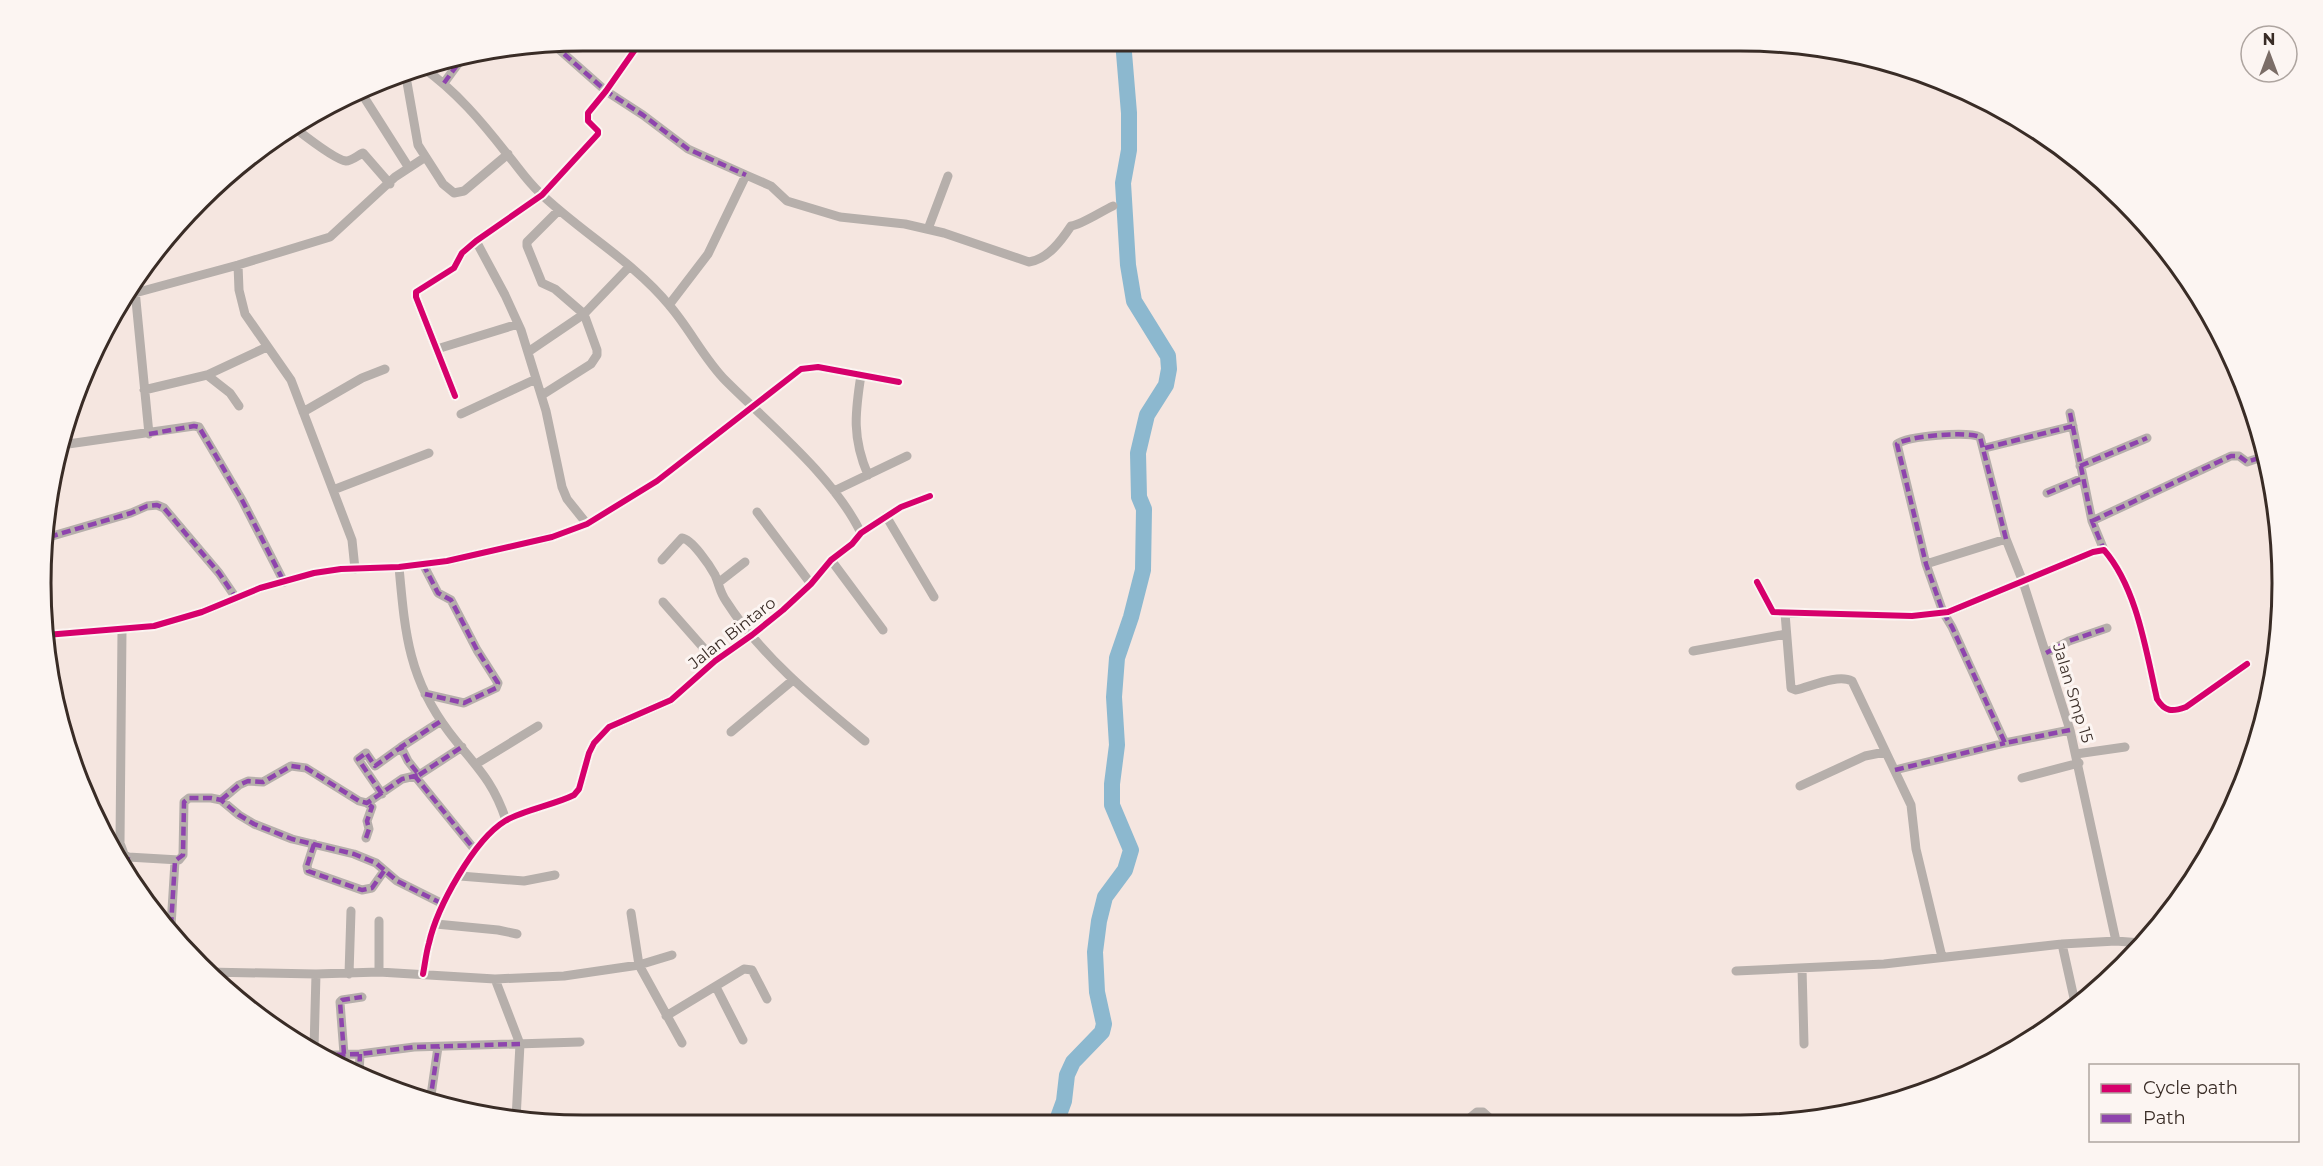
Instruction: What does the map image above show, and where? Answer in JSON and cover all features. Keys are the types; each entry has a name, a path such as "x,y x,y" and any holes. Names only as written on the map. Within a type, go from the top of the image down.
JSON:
{"street":[{"path":"455,396 416,294 454,268 462,253 477,241 542,195 598,134 598,131 588,121 587,115 633,51"},
{"path":"561,52 606,91 688,149 771,186 787,201 853,219 894,223 928,230 1029,262 1038,261 1058,244 1071,226 1079,225 1092,215 1113,206"},
{"path":"444,83 456,66"},
{"path":"431,73 444,83 475,115 527,180 542,195 629,267 669,305 715,369 834,491 854,518 861,533"},
{"path":"407,81 414,131 424,158 450,190 458,193 464,191 508,154"},
{"path":"365,98 409,168"},
{"path":"301,132 342,160 351,160 363,153 390,184"},
{"path":"138,291 238,265 330,237 409,168 424,158"},
{"path":"669,305 708,254 746,175"},
{"path":"928,230 948,176"},
{"path":"542,395 595,359 596,346 584,314 555,289 542,283 526,246 527,242 559,210"},
{"path":"477,241 505,295 528,352 542,395 562,488 567,499 587,524"},
{"path":"238,265 245,314 291,380 352,540 355,569"},
{"path":"528,352 584,314 629,267"},
{"path":"135,296 149,434"},
{"path":"437,349 518,324"},
{"path":"144,390 207,375 267,347"},
{"path":"54,634 122,630 172,621 314,573 423,564 552,537 587,524 657,481 753,408 785,379 801,369 818,367 899,382"},
{"path":"303,412 362,378 385,369"},
{"path":"207,375 230,393 239,406"},
{"path":"861,375 855,410 855,428 860,453 868,474"},
{"path":"461,414 536,379"},
{"path":"2070,413 2092,521 2104,550 2121,577 2138,621 2157,699 2168,710 2186,707 2247,664"},
{"path":"2005,743 1943,612 1926,564 1897,444 1911,439 1971,435 1980,437 1985,448 2073,426"},
{"path":"69,445 199,427 242,500 284,582"},
{"path":"2080,466 2146,438"},
{"name":"Jalan Smp 15","path":"1985,448 2006,539 2023,582 2070,730 2116,941"},
{"path":"333,490 429,453"},
{"path":"2092,521 2234,455 2247,462 2257,459"},
{"path":"834,491 907,456"},
{"path":"2047,493 2083,478"},
{"name":"Jalan Bintaro","path":"506,820 574,795 579,789 589,753 601,734 623,719 671,700 715,661 752,635 811,584 831,560 852,544 861,533 901,507 930,496"},
{"path":"53,536 131,513 147,506 158,505 164,508 219,573 236,598"},
{"path":"757,512 811,584"},
{"path":"886,516 934,597"},
{"path":"662,560 679,541 686,538 714,572 726,601 752,635 794,680 866,741"},
{"path":"1926,564 2006,539"},
{"path":"1757,582 1773,612 1912,616 1943,612 2023,582 2092,552 2104,550"},
{"path":"831,560 883,630"},
{"path":"718,583 745,562"},
{"path":"423,564 438,593 450,600 498,683 496,688 464,703 425,694"},
{"path":"399,567 407,645 425,694 441,721 477,764 499,798 506,820 475,850 443,904 429,941 423,974"},
{"path":"663,602 715,661"},
{"path":"1785,612 1791,688 1797,690 1836,680 1850,679 1911,805 1916,849 1942,957"},
{"path":"2046,653 2069,640 2107,628"},
{"path":"122,630 120,843 122,850"},
{"path":"1693,651 1786,634"},
{"path":"731,732 794,680"},
{"path":"382,794 358,759 366,753 375,766 441,721"},
{"path":"477,764 538,726"},
{"path":"1895,770 2005,743 2070,730"},
{"path":"367,803 402,779 417,775 462,747"},
{"path":"2022,778 2077,759 2125,747"},
{"path":"400,748 417,775 475,850"},
{"path":"1800,786 1865,756 1885,752"},
{"path":"221,800 239,785 248,781 263,782 296,765 306,768 372,807 367,821 369,829 366,838"},
{"path":"130,861 176,861 183,855 184,802 189,798 211,798 221,800 254,824 292,839 354,854 376,863 397,881 443,904"},
{"path":"314,844 307,866 308,871 362,890 372,888 384,871"},
{"path":"171,920 176,861"},
{"path":"460,876 524,881 555,875"},
{"path":"349,974 351,911"},
{"path":"631,913 639,965 682,1043"},
{"path":"378,972 379,921"},
{"path":"436,924 517,934"},
{"path":"1736,971 1884,964 2062,944 2132,942"},
{"path":"2062,944 2074,997"},
{"path":"221,972 349,974 378,972 495,979 564,976 639,965 672,955"},
{"path":"1802,968 1804,1044"},
{"path":"666,1016 744,969 750,969 768,999"},
{"path":"314,1042 316,974"},
{"path":"495,979 520,1044 516,1110"},
{"path":"716,987 743,1040"},
{"path":"344,1054 340,1002 362,998"},
{"path":"337,1054 360,1054 414,1047 580,1042"},
{"path":"431,1093 438,1047"},
{"path":"359,1066 360,1054"},
{"path":"1473,1115 1483,1112 1486,1115"}],"waterway":[{"path":"1059,1115 1064,1101 1067,1075 1073,1062 1102,1032 1104,1024 1097,992 1095,952 1099,921 1105,897 1125,870 1131,850 1112,805 1117,745 1114,697 1117,658 1131,617 1143,570 1144,509 1139,497 1138,453 1147,415 1166,385 1169,369 1168,356 1134,301 1128,265 1123,183 1129,150 1129,113 1124,51"}],"marked path":[{"path":"561,52 606,91 688,149 746,175"},
{"path":"444,83 456,66"},
{"path":"2070,413 2092,521 2104,550"},
{"path":"1985,448 2073,426"},
{"path":"149,434 199,427 242,500 284,582"},
{"path":"2006,539 1980,437 1963,434 1938,435 1897,444 1926,564 1943,612 2005,743 2070,730"},
{"path":"2080,466 2147,438"},
{"path":"2092,521 2231,456 2239,456 2247,462 2257,459"},
{"path":"2047,493 2083,478"},
{"path":"53,536 131,513 147,506 157,505 164,508 219,573 236,598"},
{"path":"423,564 438,593 451,600 477,650 498,683 496,688 464,703 425,694"},
{"path":"2046,653 2069,641 2107,628"},
{"path":"221,800 239,785 248,781 263,782 291,766 306,768 359,801 367,803 402,779 419,775 401,747 441,721"},
{"path":"1895,770 2005,743"},
{"path":"419,775 462,747"},
{"path":"382,794 358,759 366,753 375,766 400,748"},
{"path":"414,775 475,850"},
{"path":"171,920 175,861 183,855 184,802 189,798 221,800 254,824 292,839 354,854 376,863 397,881 443,904"},
{"path":"366,838 369,829 367,821 372,807 367,803"},
{"path":"314,844 307,866 308,871 362,890 372,888 384,871"},
{"path":"344,1054 340,1002 362,997"},
{"path":"338,1055 414,1047 520,1044"},
{"path":"431,1093 438,1047"},
{"path":"359,1066 360,1054"}],"cycle path":[{"path":"455,396 416,292 454,268 462,253 476,241 542,195 598,134 598,131 588,121 588,113 634,51"},
{"path":"54,634 154,626 202,612 260,588 314,573 447,561 552,537 587,524 657,481 801,369 818,367 899,382"},
{"path":"423,974 433,928 448,894 469,858 493,830 512,817 574,795 579,789 594,743 609,727 671,700 715,661 783,610 811,584 831,560 852,544 861,533 901,507 930,496"},
{"path":"1757,582 1773,612 1912,616 1948,612 2093,552 2104,550 2125,583 2139,621 2157,699 2166,709 2177,710 2186,707 2247,664"}]}
